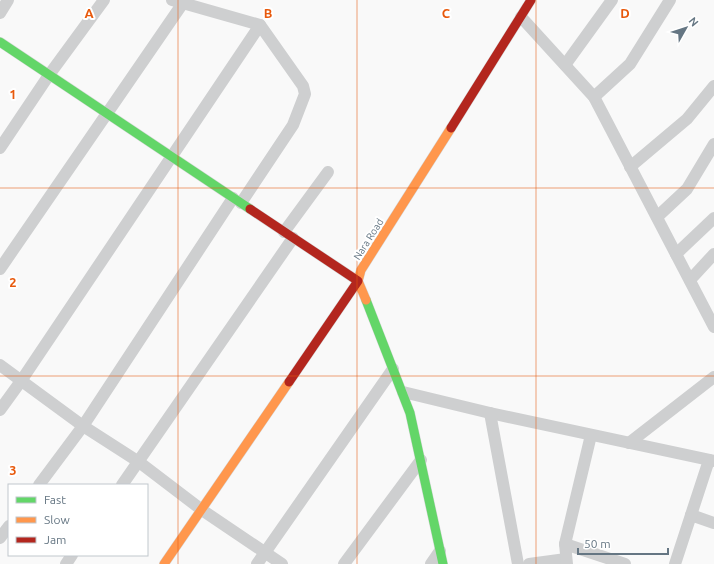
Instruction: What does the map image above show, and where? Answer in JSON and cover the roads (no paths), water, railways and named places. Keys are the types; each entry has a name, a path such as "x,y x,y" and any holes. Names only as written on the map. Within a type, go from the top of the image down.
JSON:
{"street":[{"path":"0,12 8,0"},
{"path":"0,148 104,0"},
{"name":"Nara Road","path":"164,564 358,281 361,270 531,0"},
{"path":"565,66 612,0"},
{"path":"594,97 630,64 670,0"},
{"path":"0,269 107,114 180,1 260,25 303,86 305,94 292,125 237,201 83,426 40,484"},
{"path":"521,17 594,97 714,327"},
{"path":"0,410 260,25"},
{"path":"0,42 170,157 358,281 403,392 410,414 443,564"},
{"path":"630,167 687,119 714,86"},
{"path":"657,217 687,189 714,144"},
{"path":"123,484 139,462 289,235 328,172"},
{"path":"676,254 714,218"},
{"path":"690,280 714,254"},
{"path":"0,365 83,426 139,462 202,510 282,564"},
{"path":"257,564 393,369"},
{"path":"629,443 714,377"},
{"path":"403,392 490,413 711,461 675,564"},
{"path":"490,413 518,564"},
{"path":"529,564 567,562 565,544 591,435"},
{"path":"344,564 421,460"},
{"path":"691,515 714,523"},
{"path":"0,538 8,527"},
{"path":"565,544 625,564"},
{"path":"431,564 440,551"}]}
